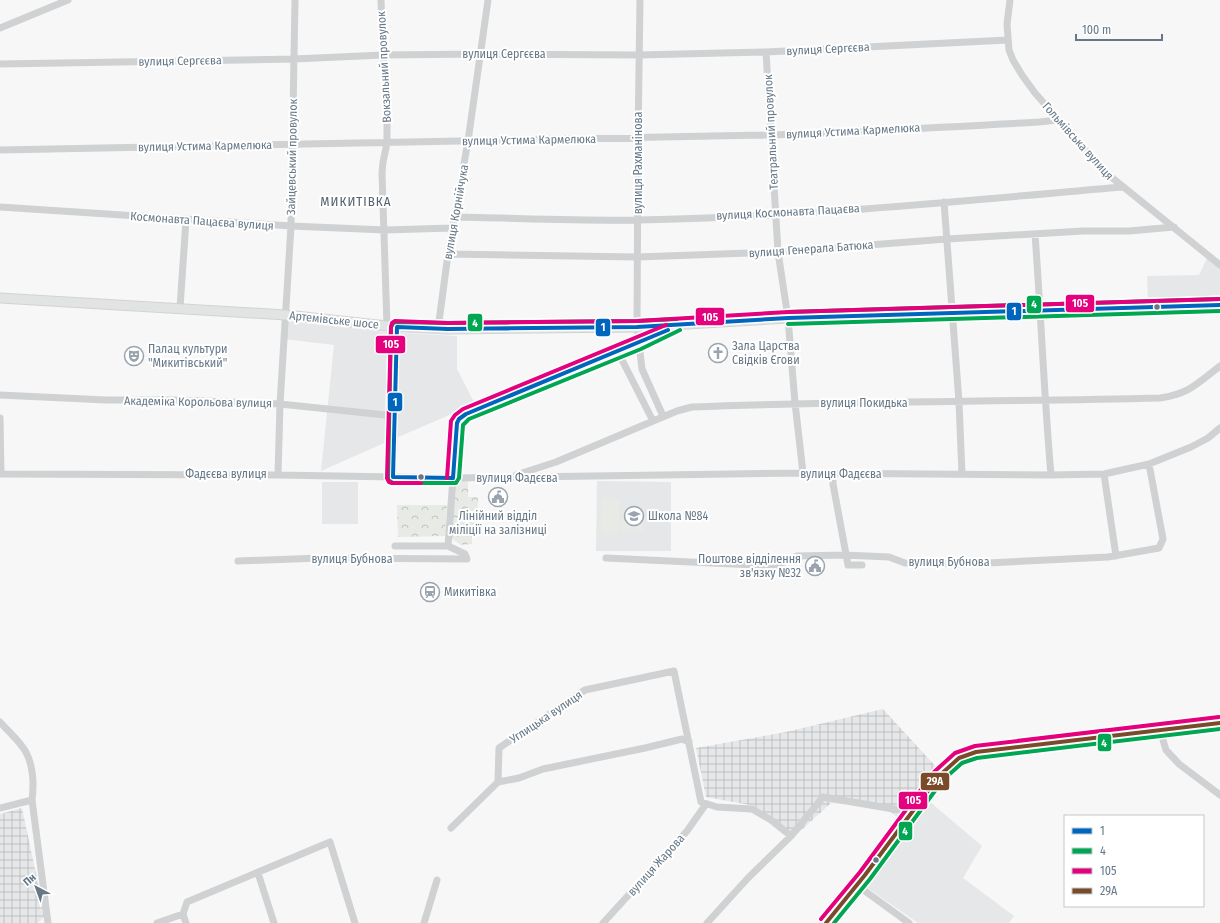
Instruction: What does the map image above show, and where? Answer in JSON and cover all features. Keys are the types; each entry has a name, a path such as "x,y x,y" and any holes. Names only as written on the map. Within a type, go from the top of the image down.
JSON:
{"main road":[{"name":"Артемівське шосе","path":"0,298 286,315 397,327 438,329 637,327 788,318 1220,305"},
{"path":"826,923 858,886 910,812 945,770 965,755 976,752 1220,723"}],"street":[{"path":"0,28 68,0"},
{"name":"Зайцевський провулок","path":"278,475 280,404 291,226 295,0"},
{"name":"Вокзальний провулок","path":"381,0 383,55 387,97 386,143 382,173 387,326"},
{"name":"вулиця Корнійчука","path":"438,329 452,228 468,141 488,0"},
{"name":"вулиця Рахманінова","path":"640,0 638,55 637,327 642,369 663,416"},
{"name":"Гольмівська вулиця","path":"1010,0 1007,24 1008,40 1013,60 1022,75 1058,120 1099,166 1122,187 1220,265"},
{"name":"вулиця Сергєєва","path":"0,64 294,59 383,55 638,55 766,52 1008,40"},
{"name":"Театральний провулок","path":"766,52 778,252 788,318 795,403 803,473"},
{"name":"вулиця Устима Кармелюка","path":"0,150 170,145 292,145 771,135 1058,120"},
{"name":"вулиця Космонавта Пацаєва","path":"454,217 638,220 775,214 1122,187"},
{"path":"944,202 959,402 962,474"},
{"name":"Космонавта Пацаєва вулиця","path":"0,207 291,226 384,230 452,228"},
{"path":"180,308 186,220"},
{"name":"вулиця Генерала Батюка","path":"448,254 637,257 778,252 947,239 1083,231 1130,231 1174,227"},
{"path":"1035,234 1044,401 1051,475"},
{"path":"395,546 448,546 457,423 459,419 466,414 618,352 680,324"},
{"path":"393,478 397,327"},
{"path":"618,352 653,421"},
{"name":"вулиця Покидька","path":"512,477 556,462 663,416 692,407 795,403 1044,401 1160,398 1174,396 1190,389 1220,366"},
{"name":"Академіка Корольова вулиця","path":"0,395 106,400 176,400 280,404 395,416"},
{"path":"0,418 0,474"},
{"name":"вулиця Фадєєва","path":"453,478 803,473 1104,474 1149,464 1191,447 1208,438 1220,428"},
{"name":"вулиця Бубнова","path":"606,558 776,566 797,556 889,557 905,564 968,564 1116,556 1159,548 1163,539 1149,464"},
{"path":"833,473 834,489 848,565 862,565"},
{"name":"Фадєєва вулиця","path":"0,474 278,475 453,478"},
{"path":"1104,474 1116,556"},
{"name":"вулиця Бубнова","path":"238,561 321,558 467,559 465,554 448,546"},
{"name":"Углицька вулиця","path":"498,782 499,748 585,690 674,671 704,803"},
{"path":"0,722 27,752 31,766 33,790 32,800 48,923"},
{"path":"1160,730 1166,750 1179,764 1220,795"},
{"path":"451,828 498,782 519,778 543,769 639,750 682,739 689,742"},
{"path":"707,923 748,878 792,836 824,797 910,812"},
{"path":"0,808 32,800"},
{"path":"704,803 717,807 752,809 771,820 792,836"},
{"name":"вулиця Жарова","path":"603,923 688,831 704,803"},
{"path":"186,923 183,914 187,902 330,842 355,923"},
{"path":"258,873 274,923"},
{"path":"424,923 437,880"},
{"path":"858,886 909,923"},
{"path":"157,923 183,914"}],"shaded area":[{"path":"1207,258 1220,269 1220,299 1148,301 1147,276 1199,275"},
{"path":"285,321 387,332 457,336 457,369 475,404 321,471 334,345 284,339"},
{"name":"Школа №84","path":"597,481 671,482 671,551 596,551"},
{"path":"322,482 358,482 358,524 322,524"},
{"path":"883,709 938,769 900,820 883,805 831,803 796,835 757,808 750,805 706,797 696,748 786,732"},
{"path":"929,801 982,846 963,878 1014,916 1009,923 918,923 866,887"},
{"path":"22,808 45,916 38,923 0,923 0,814"}],"green space":[{"path":"453,478 468,478 468,497 478,497 477,532 472,533 472,544 461,545 448,536"},
{"path":"602,499 619,499 619,533 601,533"},
{"path":"397,505 447,505 445,536 398,537"},
{"path":"621,520 643,520 643,531 621,531"}],"transit line":[{"name":"4","path":"788,312 1220,299"},
{"name":"105","path":"421,483 392,483 389,482 387,478 391,327 392,323 395,321 448,323 637,321 788,312 1220,299"},
{"name":"1","path":"397,327 448,329 637,327 788,318 1220,305"},
{"name":"4","path":"788,324 1220,311"},
{"name":"4","path":"677,319 637,321 448,323 394,322 391,327 388,480 393,483 456,483 459,478 463,425 469,419 641,349 680,330"},
{"name":"105","path":"447,478 451,421 455,415 463,409 666,325"},
{"name":"1","path":"393,477 397,327"},
{"name":"1","path":"459,419 466,414 668,330"},
{"name":"1","path":"453,478 457,423 459,419"},
{"name":"1","path":"393,477 453,478"},
{"name":"105","path":"821,919 860,872 934,772 955,753 975,746 1219,717"},
{"name":"29A","path":"826,923 865,875 939,776 959,758 976,752 1220,723"},
{"name":"4","path":"834,923 870,879 943,780 962,763 977,758 1220,729"}],"place":[{"name":"Зала Царства Свідків Єгови","path":"718,353"},
{"name":"Палац культури \"Микитівський\"","path":"134,356"},
{"name":"Лінійний відділ міліції на залізниці","path":"498,497"},
{"name":"Школа №84","path":"634,516"},
{"name":"Поштове відділення зв'язку №32","path":"815,566"},
{"name":"Микитівка","path":"430,592"}],"district":[{"name":"МИКИТІВКА","path":"356,201"}]}
